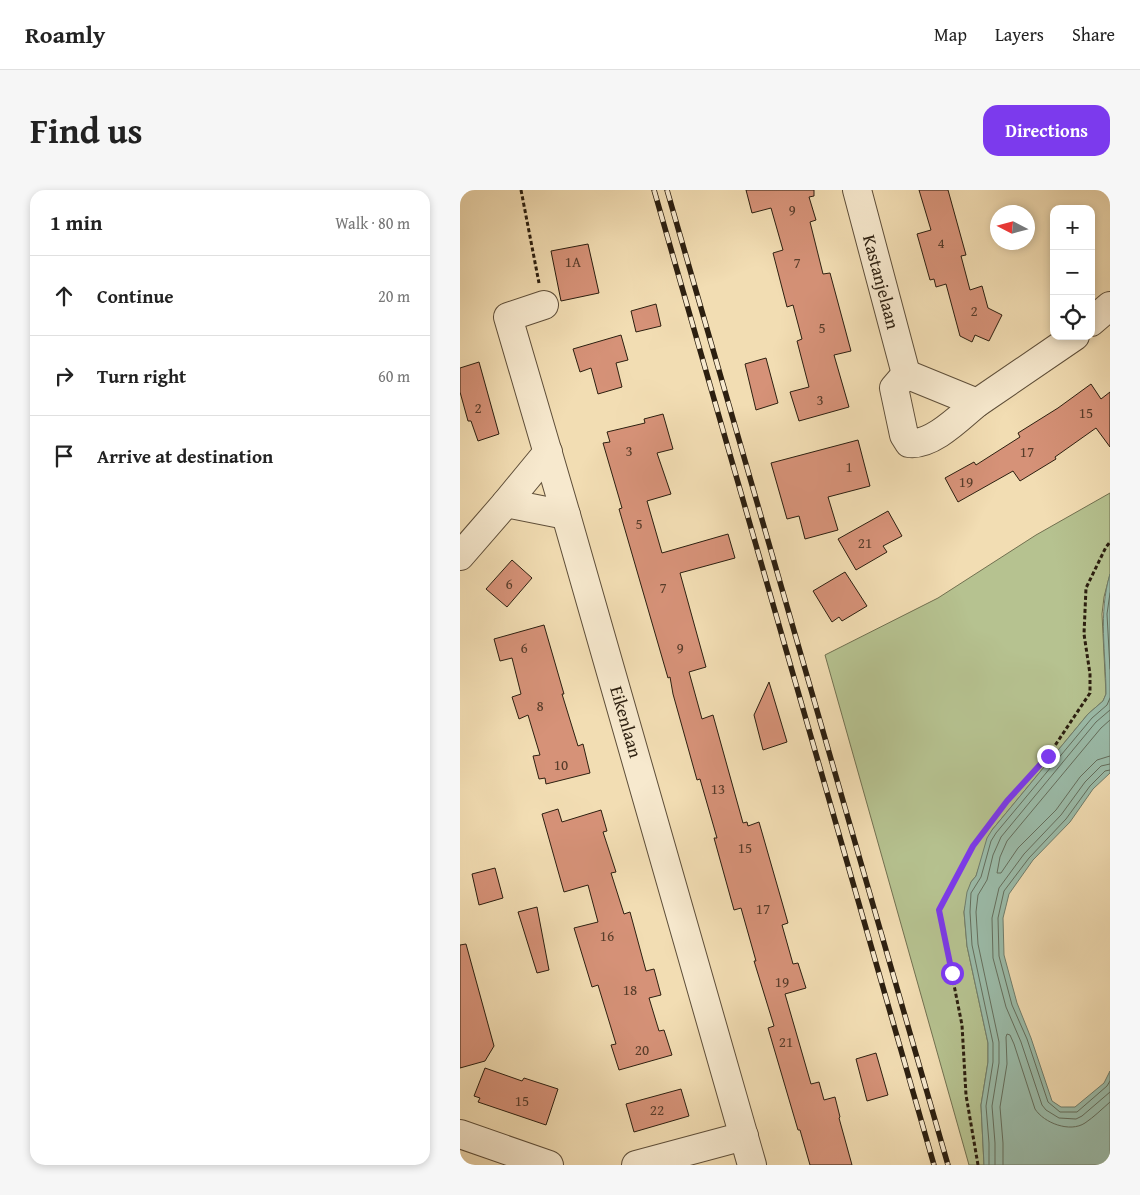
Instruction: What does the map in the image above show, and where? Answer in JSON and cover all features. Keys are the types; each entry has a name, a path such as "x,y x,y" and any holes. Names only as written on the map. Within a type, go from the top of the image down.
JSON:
{"street":[{"name":"Kastanjelaan","path":"857,190 906,374"},
{"name":"Eikenlaan","path":"544,306 508,317 752,1165"},
{"path":"1095,319 1110,306"},
{"path":"977,403 906,374 894,388 904,436 909,443 919,444 950,426 977,403 1068,340"},
{"path":"460,556 548,452"},
{"path":"506,503 566,515"},
{"path":"460,1134 549,1165"},
{"path":"636,1165 744,1136"}],"path":[{"path":"521,190 544,306"},
{"path":"978,1165 966,1095 962,1025 939,910 973,846 1007,801 1048,756 1090,693 1090,674 1084,634 1086,588 1110,542"}],"green space":[{"path":"1110,493 1110,574 1102,614 1106,694 1103,701 1088,714 992,830 976,876 971,882 964,912 967,946 988,1043 988,1062 981,1105 984,1165 969,1165 825,655 938,598 1036,535"}],"water":[{"path":"1110,574 1110,773 1093,789 1070,822 1033,860 1009,894 1003,918 1004,955 1017,1003 1052,1101 1061,1107 1075,1107 1104,1083 1110,1071 1110,1165 984,1165 981,1105 988,1062 988,1043 967,946 964,912 967,892 976,876 987,838 992,830 1088,714 1103,701 1106,694 1103,619 1106,589"}],"building":[{"path":"746,190 814,190 814,196 809,197 816,220 810,222 823,274 830,273 851,351 834,355 849,407 799,421 790,392 809,387 797,341 802,339 793,305 787,307 773,253 783,250 771,208 752,213"},
{"path":"919,190 948,190 966,255 961,256 970,290 982,286 988,308 1002,315 989,341 975,335 972,342 960,336 946,284 936,287 934,279 930,280 917,234 931,230"},
{"path":"588,244 599,293 561,301 551,251"},
{"path":"656,304 661,326 636,332 631,311"},
{"path":"621,335 628,360 616,363 622,387 598,394 591,368 580,372 573,349"},
{"path":"766,358 778,403 756,410 745,364"},
{"path":"479,362 499,434 478,441 471,421 468,421 460,392 460,368"},
{"path":"1091,384 1101,399 1110,392 1110,447 1096,428 1055,457 1056,459 1020,481 1013,471 958,502 945,478 974,462 976,465 1020,437 1018,433 1058,408"},
{"path":"663,414 673,449 657,453 671,494 647,501 662,553 728,534 735,558 680,573 706,667 689,672 702,719 713,715 743,823 747,822 748,826 759,822 788,923 782,925 793,964 798,963 806,988 785,994 811,1084 819,1082 824,1100 835,1097 852,1165 810,1165 768,1028 774,1026 754,961 756,961 741,908 734,910 714,838 717,838 700,779 697,780 670,677 668,678 619,509 622,508 603,443 610,442 607,432 645,423 644,419"},
{"path":"858,440 870,486 828,497 838,530 805,539 799,516 787,519 771,463"},
{"path":"888,511 902,536 883,546 887,552 856,570 838,539"},
{"path":"512,560 532,578 507,607 486,589"},
{"path":"845,572 867,606 842,621 839,617 832,622 813,591"},
{"path":"544,625 578,746 583,744 590,773 546,784 545,778 539,779 533,756 540,755 528,715 519,719 512,697 521,694 512,658 500,661 494,639"},
{"path":"769,682 787,742 763,750 754,715"},
{"path":"558,809 562,822 601,810 607,831 603,832 616,872 611,873 624,914 630,912 646,971 654,969 661,995 649,998 659,1031 664,1030 672,1055 619,1070 611,1045 616,1044 598,985 592,987 574,928 598,922 588,885 564,892 542,814"},
{"path":"495,868 503,898 479,905 472,874"},
{"path":"537,907 549,970 537,973 518,912"},
{"path":"466,944 494,1046 485,1061 460,1068 460,945"},
{"path":"876,1053 888,1095 867,1101 856,1059"},
{"path":"485,1068 522,1081 524,1078 558,1089 546,1125 478,1102 480,1098 474,1096"},
{"path":"681,1089 689,1116 634,1132 626,1104"}],"railway":[{"path":"654,190 934,1165"},
{"path":"667,190 948,1165"}],"route":[{"path":"952,973 939,910 973,846 1007,801 1048,756"}]}
